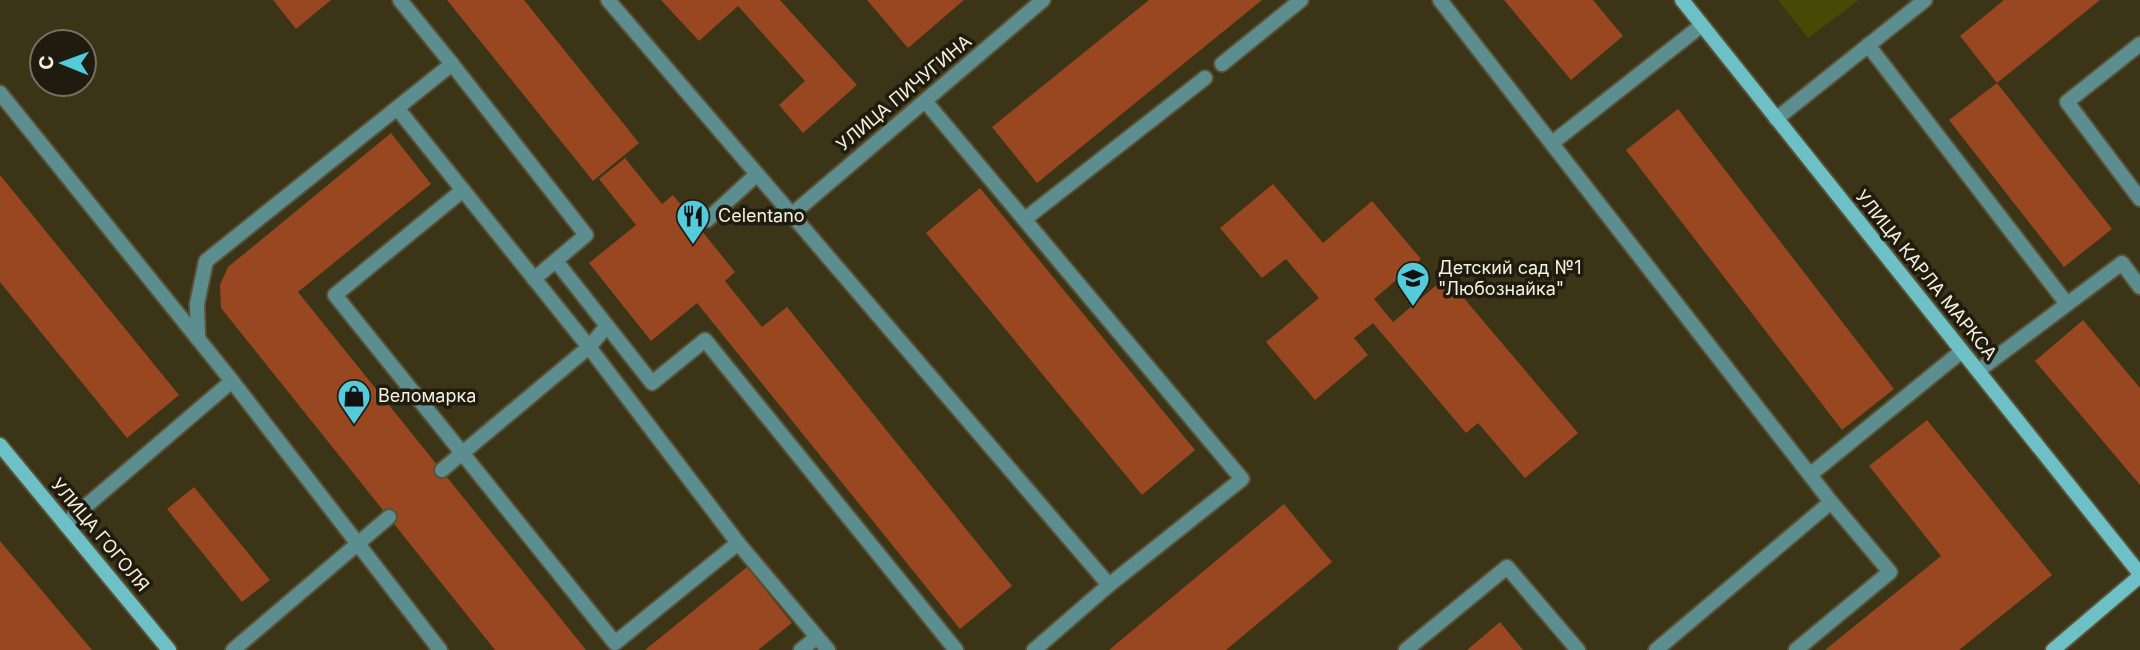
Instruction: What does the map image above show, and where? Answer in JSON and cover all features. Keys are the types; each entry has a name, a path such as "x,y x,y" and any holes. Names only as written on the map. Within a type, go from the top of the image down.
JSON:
{"main road":[{"name":"УЛИЦА КАРЛА МАРКСА","path":"1682,0 2140,575"},
{"name":"УЛИЦА ГОГОЛЯ","path":"0,445 170,650"},
{"path":"2053,650 2140,575"}],"street":[{"path":"400,0 586,235 534,279"},
{"path":"608,0 790,216 1109,584"},
{"name":"УЛИЦА ПИЧУГИНА","path":"790,216 1044,0"},
{"path":"1222,64 1301,0"},
{"path":"1440,0 1832,502 1890,572 1796,650"},
{"path":"1776,119 1925,0"},
{"path":"1552,143 1702,25"},
{"path":"2140,44 2067,102 2140,199"},
{"path":"1868,45 2067,304"},
{"path":"198,337 197,304 206,261 452,64"},
{"path":"1025,219 1205,78"},
{"path":"0,93 198,337 440,650"},
{"path":"925,101 1242,479 1109,584 1034,650"},
{"path":"397,108 589,347 738,543 828,650"},
{"path":"707,220 756,175"},
{"path":"463,190 335,295 615,643 738,543"},
{"path":"556,261 652,383 705,340 956,650"},
{"path":"1978,371 2122,263 2140,287"},
{"path":"442,470 589,347 606,327"},
{"path":"1811,474 1962,351"},
{"path":"65,524 232,381"},
{"path":"1656,650 1832,502"},
{"path":"233,650 388,517"},
{"path":"1406,650 1507,566 1578,650"},
{"path":"801,650 817,637"}],"shaded area":[{"path":"1778,0 1859,0 1808,38"}],"building":[{"path":"273,0 331,0 296,29"},
{"path":"447,0 524,0 639,143 593,181"},
{"path":"661,0 780,0 857,85 803,133 779,105 805,81 738,6 699,41"},
{"path":"867,0 964,0 908,48"},
{"path":"1149,0 1262,0 1037,183 992,127"},
{"path":"1504,0 1593,0 1623,36 1571,80"},
{"path":"2004,0 2100,0 1997,83 1960,36"},
{"path":"1997,83 2112,229 2064,267 1949,120"},
{"path":"1678,109 1894,389 1842,430 1626,150"},
{"path":"391,133 431,184 298,292 586,650 495,650 221,308 220,285 228,267"},
{"path":"625,158 662,204 673,195 735,272 725,281 762,327 787,307 1012,586 960,629 697,303 651,341 589,263 636,225 599,179"},
{"path":"0,175 179,395 127,438 0,282"},
{"path":"1273,184 1323,243 1372,201 1421,259 1374,299 1393,322 1446,277 1578,433 1525,478 1478,423 1466,433 1373,323 1354,338 1368,355 1315,400 1266,342 1319,298 1286,259 1262,278 1220,228"},
{"path":"980,188 1195,450 1142,495 926,233"},
{"path":"2083,320 2140,388 2140,485 2035,361"},
{"path":"1927,420 2052,575 1959,650 1825,650 1941,556 1869,466"},
{"path":"194,487 270,580 242,602 167,509"},
{"path":"1284,504 1332,562 1226,650 1109,650"},
{"path":"0,541 92,650 0,650"},
{"path":"747,567 792,623 758,650 645,650"},
{"path":"1500,622 1523,650 1467,650"}],"place":[{"name":"Celentano","path":"693,246"},
{"name":"Детский cад №1 \"Любознайка\"","path":"1413,308"},
{"name":"Веломарка","path":"354,426"}]}
